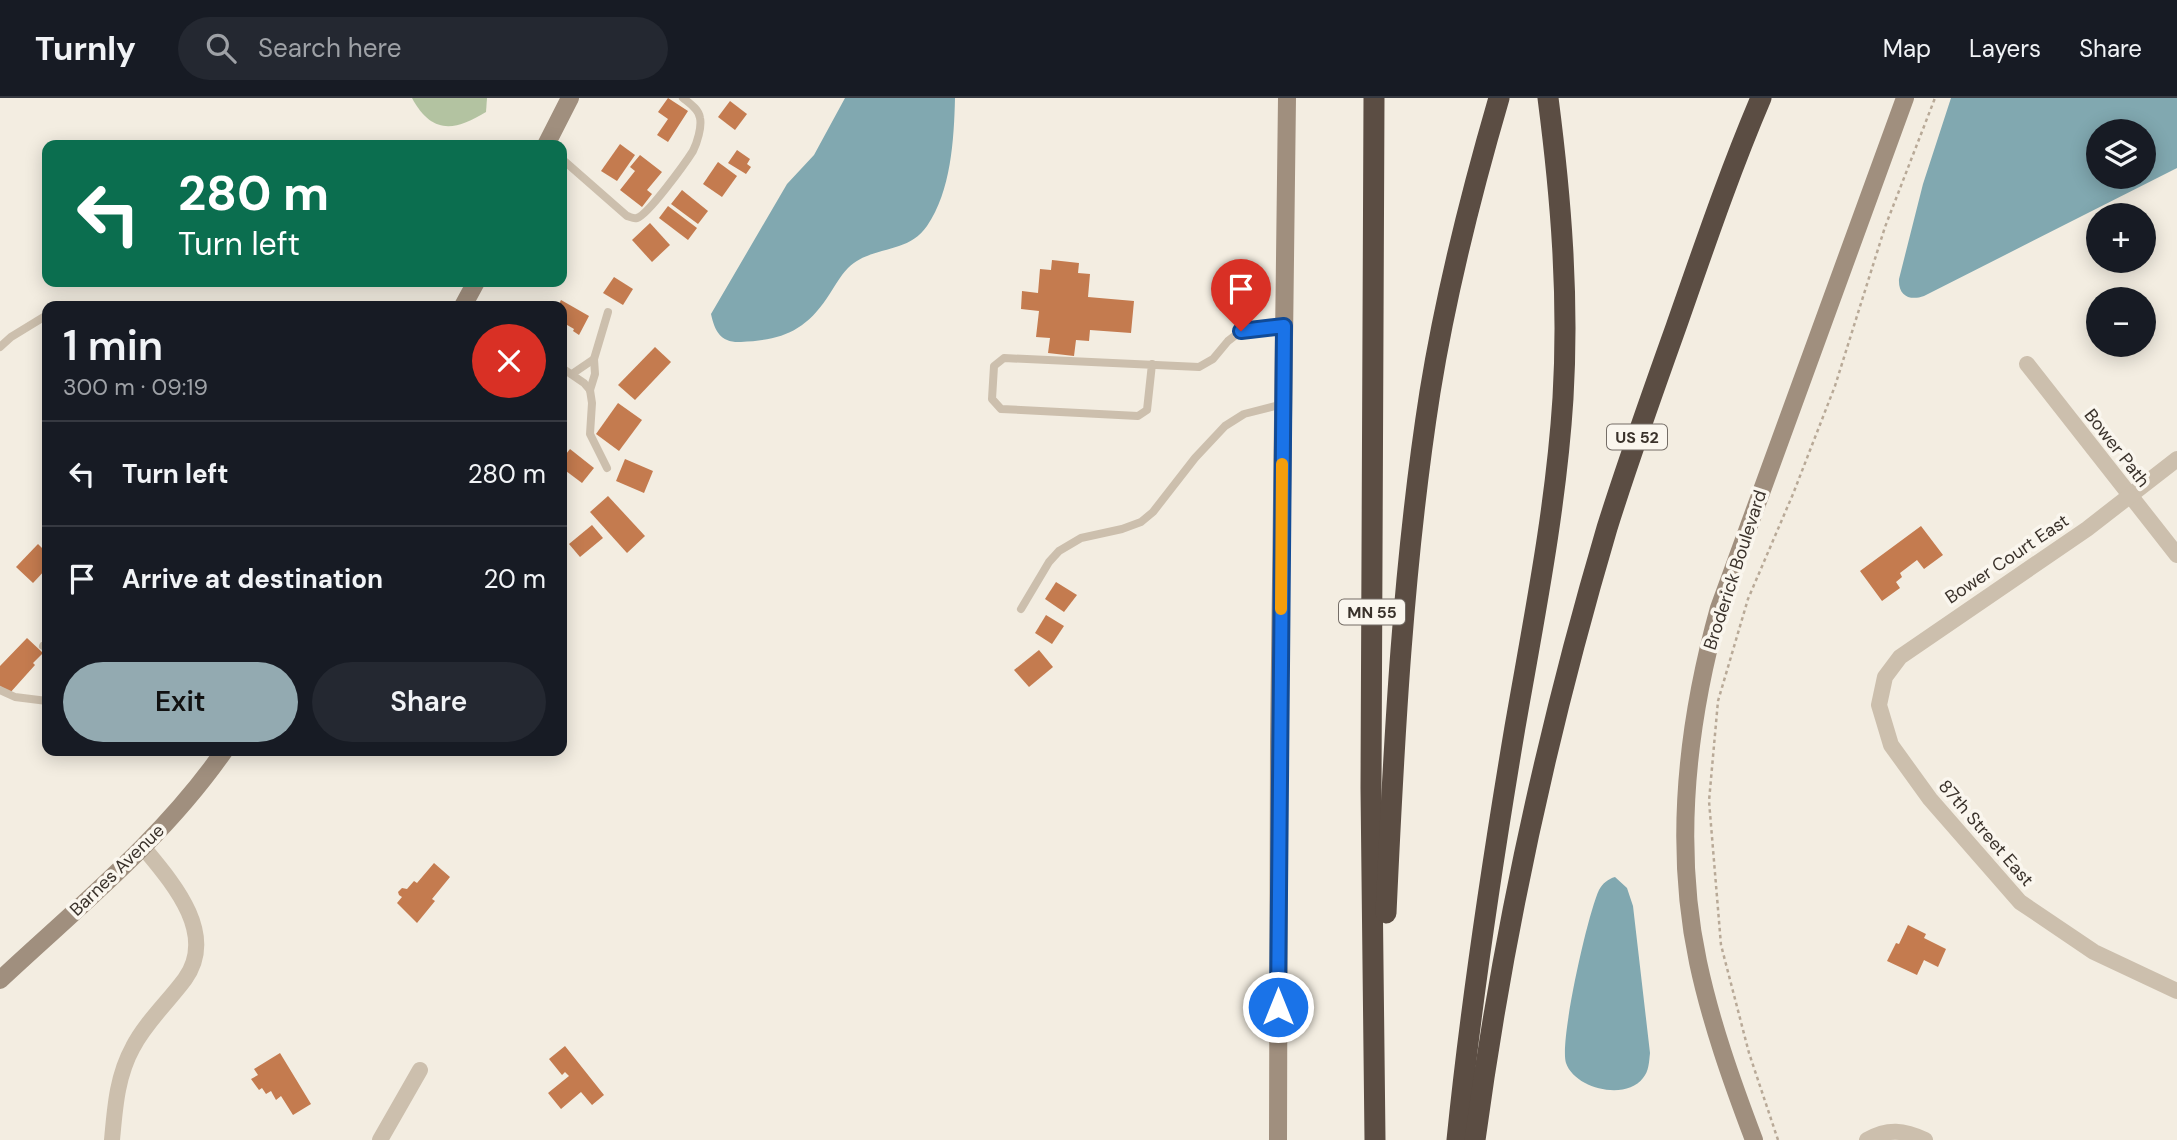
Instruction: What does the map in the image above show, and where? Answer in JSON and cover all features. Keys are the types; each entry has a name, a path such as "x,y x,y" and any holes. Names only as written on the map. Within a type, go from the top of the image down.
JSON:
{"highway":[{"name":"MN 55","path":"1374,98 1371,788 1375,1133"},
{"path":"1375,1133 1402,622 1416,497 1430,389 1444,317 1480,161 1499,98"},
{"path":"1457,1140 1471,1009 1556,475 1563,400 1565,280 1558,177 1548,98"},
{"name":"US 52","path":"1475,1140 1491,1030 1514,908 1540,784 1587,600 1627,465 1688,287 1762,98"}],"street":[{"path":"549,140 570,98"},
{"path":"1278,1140 1287,98"},
{"name":"Broderick Boulevard","path":"1754,1140 1718,1036 1698,961 1692,926 1685,842 1691,740 1699,688 1719,608 1905,98"},
{"name":"Bower Path","path":"2027,364 2177,555"},
{"name":"Bower Court East","path":"1879,705 1885,677 1900,657 2087,529 2177,458"},
{"name":"87th Street East","path":"1879,705 1891,745 1922,788 2020,902 2094,952 2177,992"},
{"name":"Barnes Avenue","path":"0,980 143,847 188,800 220,756"},
{"path":"112,1140 117,1088 123,1067 134,1045 187,976 193,960 193,922 185,903 143,847"},
{"path":"380,1140 420,1070"},
{"path":"1867,1140 1877,1134 1900,1130 1925,1140"}],"lane":[{"path":"567,163 626,216 634,219 640,217 659,199 696,142 701,119 698,111 683,98"},
{"path":"607,468 590,434 590,390 595,374 594,359 608,312"},
{"path":"0,348 11,337 42,318"},
{"path":"1152,364 1147,410 1138,416 1001,409 992,399 994,366 1004,358 1152,364 1199,367 1213,359 1228,341 1241,331 1284,326"},
{"path":"572,374 594,359"},
{"path":"567,371 590,390"},
{"path":"1021,608 1049,562 1059,551 1081,538 1122,530 1141,522 1153,512 1195,458 1225,426 1244,414 1283,404"},
{"path":"0,690 15,698 42,701"}],"path":[{"path":"1778,1140 1749,1053 1721,945 1709,801 1718,701 1748,599 1835,386 1885,227 1935,98"}],"green space":[{"path":"412,98 487,98 486,112 464,123 445,126 428,118"}],"water":[{"path":"845,98 955,98 950,165 935,212 927,226 909,242 867,256 848,268 818,310 800,326 768,339 728,341 717,331 711,314 787,184 814,155"},
{"path":"1951,98 2177,98 2177,168 2156,179 2156,119 2086,119 2086,189 2135,189 2108,203 2086,203 2086,214 1924,296 1906,296 1901,290 1899,279 1923,184"},
{"path":"1615,877 1627,888 1633,906 1650,1053 1648,1069 1643,1078 1635,1085 1614,1090 1602,1089 1579,1080 1566,1063 1565,1050 1576,977 1594,903 1602,885"}],"building":[{"path":"668,98 688,111 668,142 657,135 668,119 658,112"},
{"path":"730,101 747,114 735,130 718,117"},
{"path":"620,144 635,155 617,181 601,171"},
{"path":"737,150 750,159 747,164 751,167 746,174 728,163"},
{"path":"640,155 662,172 647,190 652,194 642,207 620,190 635,171 630,167"},
{"path":"718,162 737,176 722,197 703,184"},
{"path":"682,190 708,211 698,224 671,204"},
{"path":"668,206 697,228 688,240 659,218"},
{"path":"650,223 670,245 652,262 632,240"},
{"path":"1052,260 1079,263 1078,273 1090,274 1088,297 1134,301 1131,333 1090,330 1089,341 1076,340 1074,356 1048,353 1050,338 1036,337 1039,311 1021,309 1022,291 1038,293 1040,269 1051,270"},
{"path":"614,277 633,289 623,305 603,293"},
{"path":"567,303 589,316 579,335 567,325"},
{"path":"655,347 671,362 635,400 618,385"},
{"path":"618,403 642,420 619,451 596,434"},
{"path":"570,449 594,468 582,483 567,472 567,453"},
{"path":"625,459 653,471 644,493 616,481"},
{"path":"608,496 645,536 627,553 590,512"},
{"path":"592,525 603,538 580,557 569,544"},
{"path":"1921,526 1943,555 1924,569 1917,560 1900,573 1902,577 1896,582 1900,588 1882,601 1860,571"},
{"path":"38,544 42,548 42,573 33,583 16,567"},
{"path":"1056,582 1077,595 1064,612 1045,599"},
{"path":"1046,615 1064,626 1052,644 1035,633"},
{"path":"27,638 42,652 33,663 35,665 9,694 0,686 0,666"},
{"path":"1039,650 1053,667 1029,687 1014,670"},
{"path":"434,863 450,877 417,923 397,903 402,897 398,892 402,888 407,889 414,881 417,883"},
{"path":"1908,925 1926,934 1924,938 1946,949 1938,967 1924,960 1917,975 1887,961"},
{"path":"565,1046 604,1095 592,1105 581,1092 561,1109 548,1093 569,1076 565,1072 562,1075 549,1059"},
{"path":"280,1053 311,1104 293,1115 281,1096 276,1100 271,1091 266,1094 262,1088 259,1090 251,1079 258,1075 254,1069"}],"slow traffic":[{"path":"1281,609 1282,464"}],"route":[{"path":"1241,331 1284,326 1278,1007"}]}
